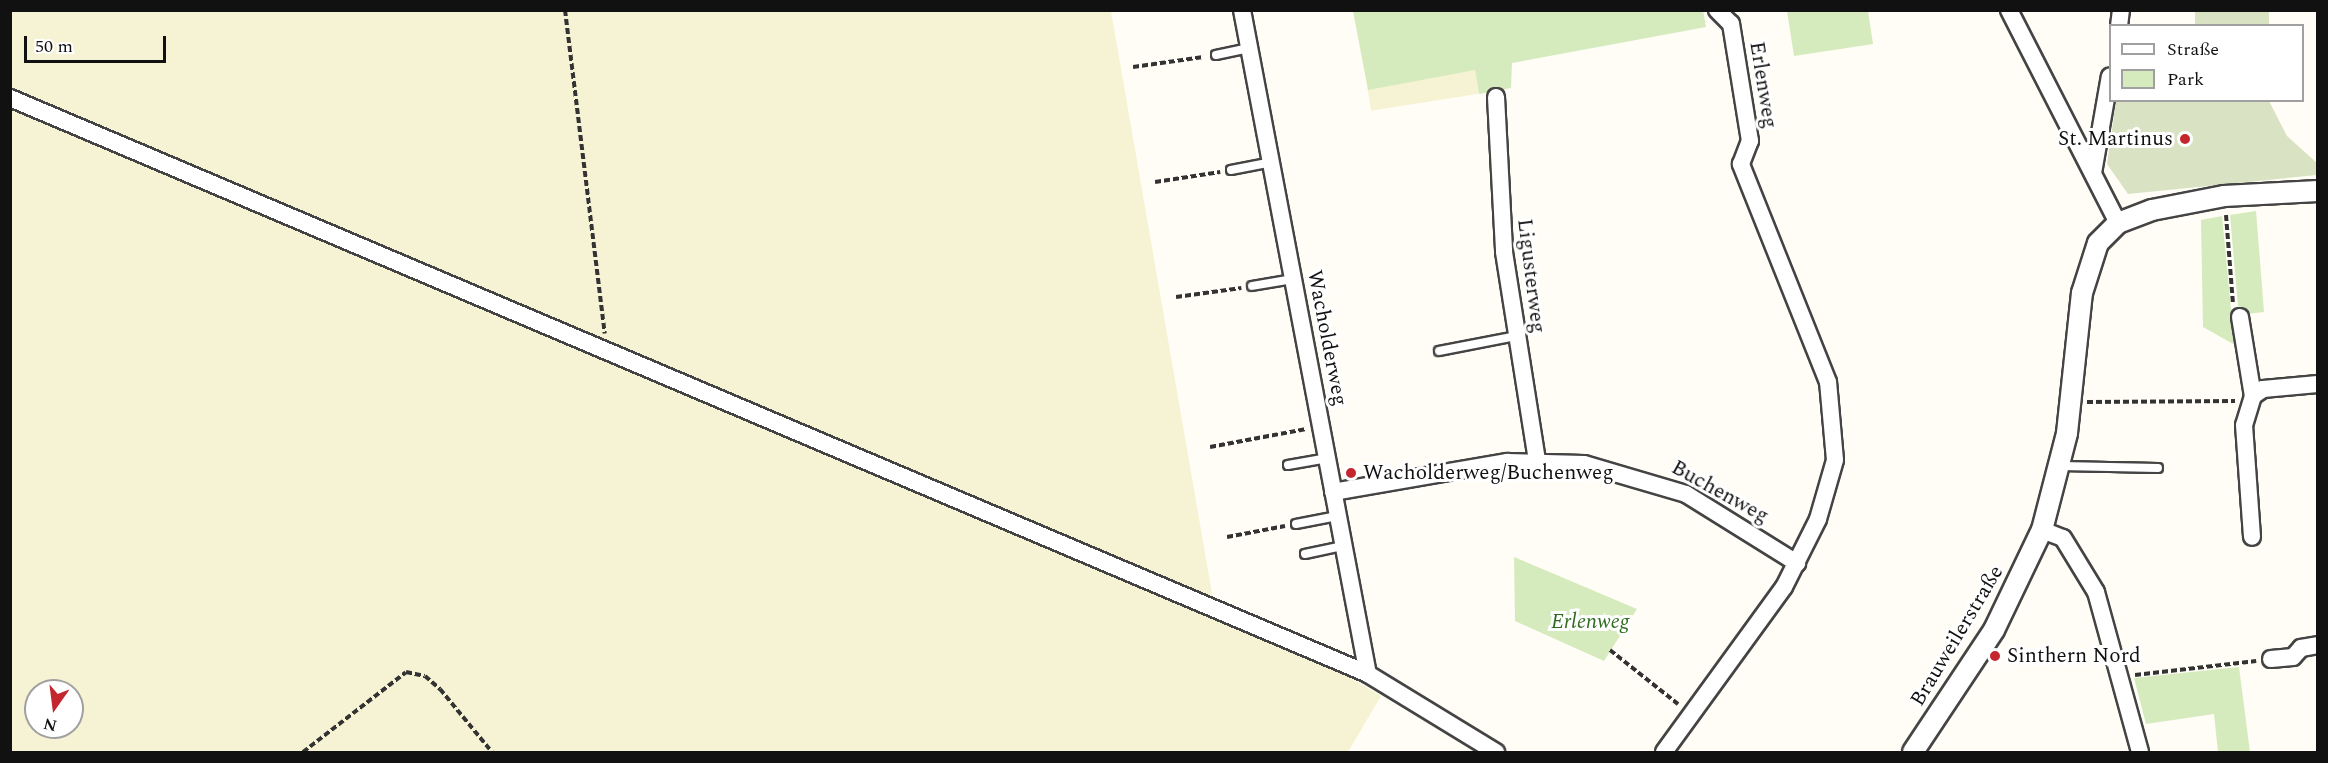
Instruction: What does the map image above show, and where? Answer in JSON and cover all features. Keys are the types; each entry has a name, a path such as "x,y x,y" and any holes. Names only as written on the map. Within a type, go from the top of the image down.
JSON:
{"street":[{"name":"Wacholderweg","path":"1242,10 1368,674"},
{"name":"Erlenweg","path":"1664,753 1693,716 1797,563 1828,491 1836,423 1823,367 1741,164 1750,141 1731,24 1717,10"},
{"path":"2009,10 2118,223"},
{"path":"2093,173 2109,82"},
{"name":"Ligusterweg","path":"1496,97 1500,207 1516,336 1537,460"},
{"path":"10,98 607,347 1217,612 1368,674 1496,753"},
{"name":"Brauweilerstraße","path":"1913,753 1994,630 2042,530 2061,466 2088,268 2098,243 2118,223 2152,210 2224,196 2318,191"},
{"path":"2240,317 2253,396 2244,424 2253,537"},
{"path":"2253,396 2263,389 2318,384"},
{"name":"Buchenweg","path":"1333,492 1537,460 1611,468 1658,482 1797,563"},
{"path":"2042,530 2063,538 2096,592 2140,753"},
{"path":"2271,659 2293,657 2301,648 2318,645"}],"lane":[{"path":"1216,55 1250,48"},
{"path":"1231,170 1272,162"},
{"path":"1252,285 1293,279"},
{"path":"1439,351 1516,336"},
{"path":"1288,465 1326,458"},
{"path":"2061,466 2158,468"},
{"path":"1296,524 1337,516"},
{"path":"1305,554 1343,546"}],"path":[{"path":"565,10 607,347"},
{"path":"1133,67 1216,55"},
{"path":"1155,182 1231,170"},
{"path":"2224,196 2233,306 2240,317"},
{"path":"1176,297 1252,285"},
{"path":"2071,402 2253,396"},
{"path":"1210,447 1320,427"},
{"path":"1227,537 1296,524"},
{"path":"1610,650 1693,716"},
{"path":"2142,674 2271,659"},
{"path":"303,753 406,672 425,676 440,689 492,753"}],"shaded area":[{"path":"11,10 1111,11 1213,599 11,87"},
{"path":"1475,70 1479,94 1371,111 1367,87"},
{"path":"10,105 1341,672 1381,696 1348,752 11,752"}],"green space":[{"path":"1703,10 1706,27 1512,63 1511,88 1479,94 1475,70 1368,90 1353,11"},
{"path":"1787,11 1868,11 1873,44 1794,56"},
{"path":"2195,11 2269,11 2269,24 2195,24"},
{"path":"2116,102 2270,102 2287,136 2317,163 2317,175 2128,194 2107,164"},
{"path":"2256,211 2264,312 2246,314 2238,306 2230,215"},
{"path":"2222,216 2231,309 2239,318 2242,349 2203,327 2201,220"},
{"name":"Erlenweg","path":"1514,557 1637,609 1604,661 1515,621"},
{"path":"2239,667 2250,752 2218,752 2214,714 2146,724 2134,678"}],"place":[{"name":"St. Martinus","path":"2185,139"},
{"name":"Wacholderweg/Buchenweg","path":"1351,473"},
{"name":"Sinthern Nord","path":"1995,656"}]}
